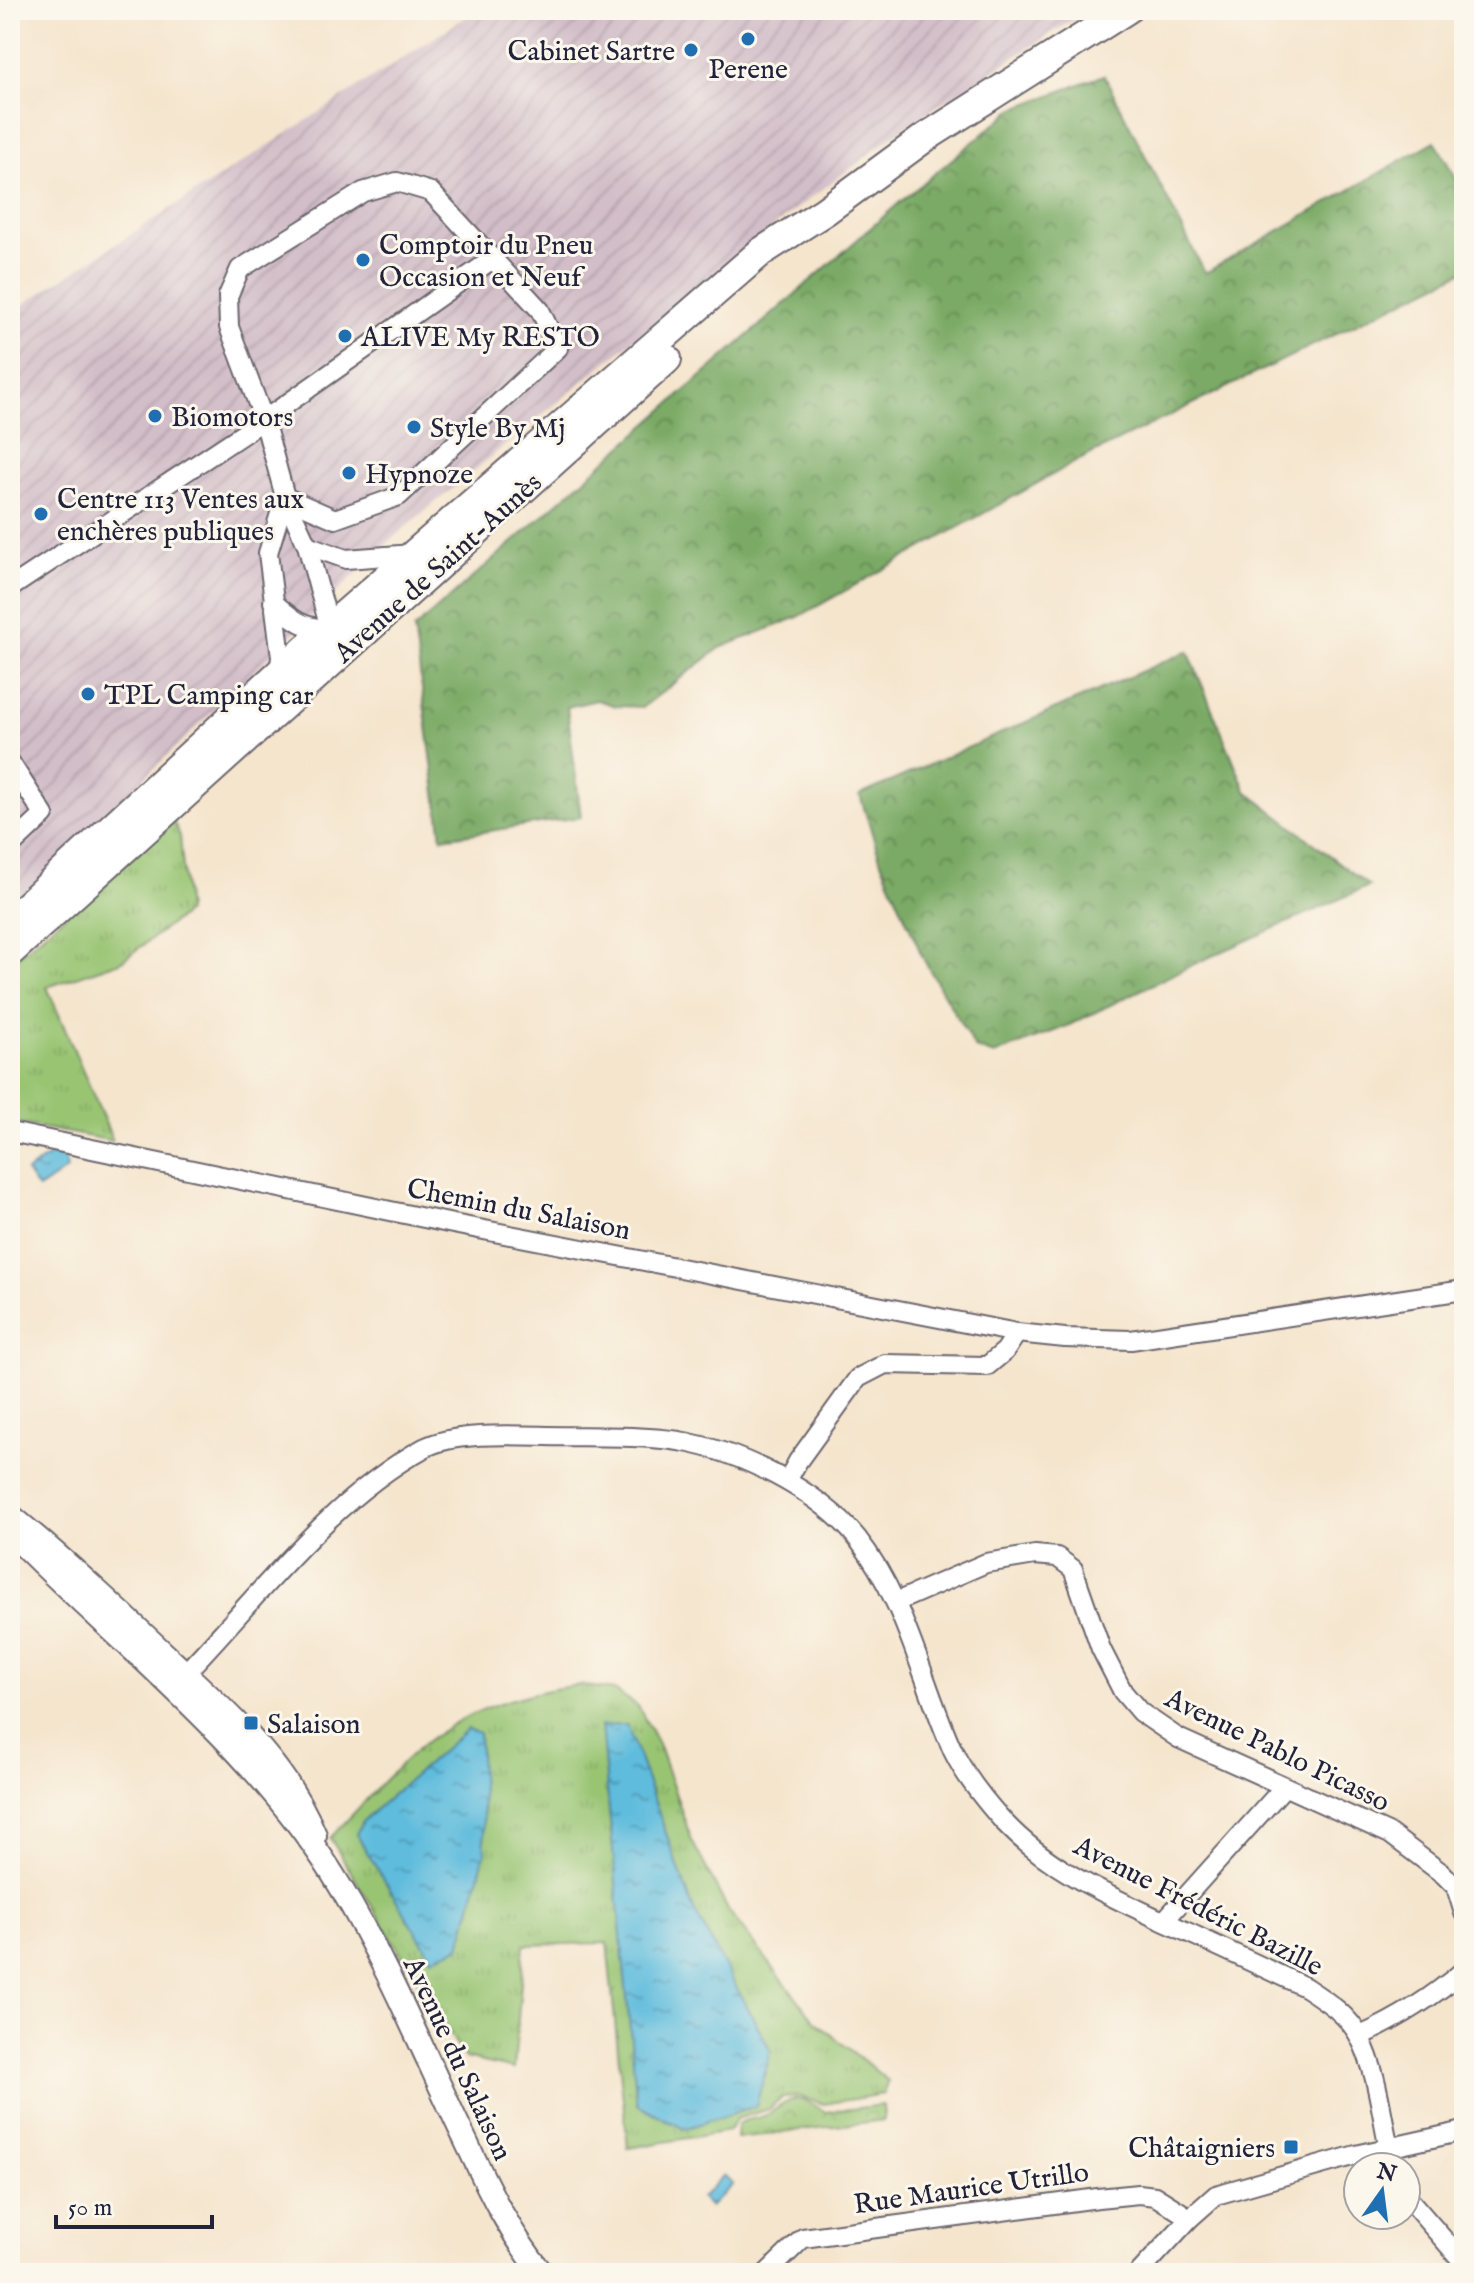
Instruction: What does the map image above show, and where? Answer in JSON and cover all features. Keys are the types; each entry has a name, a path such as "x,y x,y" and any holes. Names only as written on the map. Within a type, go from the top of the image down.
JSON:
{"main road":[{"name":"Avenue de Saint-Aunès","path":"10,921 413,554 761,252 825,211 923,139 1126,10"},
{"name":"Avenue de Saint-Aunès","path":"10,952 776,260 825,211"}],"street":[{"path":"285,497 335,519 399,496 558,348 540,310 431,192 397,182 363,192 240,269 228,296 229,327 264,420 285,497 307,545 337,658"},
{"path":"10,588 264,420 494,258"},
{"path":"279,674 281,657 268,553 285,497"},
{"path":"307,545 346,559 413,554"},
{"path":"273,602 297,624 330,629 369,629"},
{"path":"10,762 44,815 10,847"},
{"name":"Chemin du Salaison","path":"10,1132 453,1224 1017,1333 1131,1340 1464,1290"},
{"path":"787,1481 858,1378 885,1364 987,1366 1005,1351 1017,1333"},
{"name":"Avenue Frédéric Bazille","path":"178,1680 325,1524 375,1478 429,1445 518,1435 680,1441 732,1456 787,1481 837,1515 857,1538 896,1602 954,1751 968,1777 1003,1820 1060,1870 1305,1987 1334,2007 1360,2036 1376,2084 1389,2148"},
{"name":"Avenue du Salaison","path":"10,1515 72,1566 178,1680"},
{"name":"Avenue du Salaison","path":"10,1532 178,1680 245,1730 273,1762 305,1811 327,1866 373,1946 488,2193 519,2245 542,2273"},
{"name":"Avenue Pablo Picasso","path":"896,1602 986,1563 1035,1555 1057,1557 1073,1569 1101,1649 1123,1692 1140,1712 1178,1738 1390,1834 1456,1887 1464,1913"},
{"path":"1164,1921 1284,1787"},
{"path":"1360,2036 1412,2007 1464,1970"},
{"path":"1374,2151 1464,2131"},
{"path":"1139,2273 1216,2195 1342,2160"},
{"name":"Rue Maurice Utrillo","path":"767,2273 803,2238 1082,2200 1139,2194 1155,2196 1190,2218"},
{"path":"1422,2214 1464,2263"}],"shaded area":[{"path":"477,10 1088,10 906,126 746,247 398,533 10,907 10,313"}],"green space":[{"path":"1104,75 1205,273 1435,141 1464,193 1464,271 1079,460 798,617 720,648 643,707 616,706 597,700 567,707 581,817 442,838 414,629 899,203 1013,109"},
{"path":"1188,651 1246,791 1369,886 1192,965 1067,1026 994,1055 975,1048 924,960 881,862 860,795"},
{"path":"173,821 180,836 187,912 120,962 47,987 113,1141 10,1122 10,963"},
{"path":"580,1685 614,1690 638,1706 658,1744 692,1841 728,1910 815,2021 888,2081 883,2094 823,2104 798,2096 782,2098 769,2109 736,2119 729,2131 628,2148 607,1943 524,1945 514,2069 465,2058 330,1838 401,1764 443,1730 499,1703"},
{"path":"795,2099 805,2100 826,2112 883,2105 884,2120 736,2138 740,2123 764,2116"}],"water":[{"path":"55,1152 65,1159 67,1169 38,1189 26,1172"},
{"path":"627,1725 693,1908 771,2051 756,2106 684,2129 637,2104 601,1726"},
{"path":"467,1729 479,1733 485,1853 460,1947 432,1958 356,1834 363,1821"},
{"path":"724,2175 733,2184 710,2207 701,2198"}],"place":[{"name":"Perene","path":"748,39"},
{"name":"Cabinet Sartre","path":"691,50"},
{"name":"Comptoir du Pneu Occasion et Neuf","path":"363,260"},
{"name":"ALIVE My RESTO","path":"345,336"},
{"name":"Biomotors","path":"155,416"},
{"name":"Style By Mj","path":"414,427"},
{"name":"Hypnoze","path":"349,473"},
{"name":"Centre 113 Ventes aux enchères publiques","path":"41,514"},
{"name":"TPL Camping car","path":"88,694"},
{"name":"Salaison","path":"251,1723"},
{"name":"Châtaigniers","path":"1291,2147"}]}
